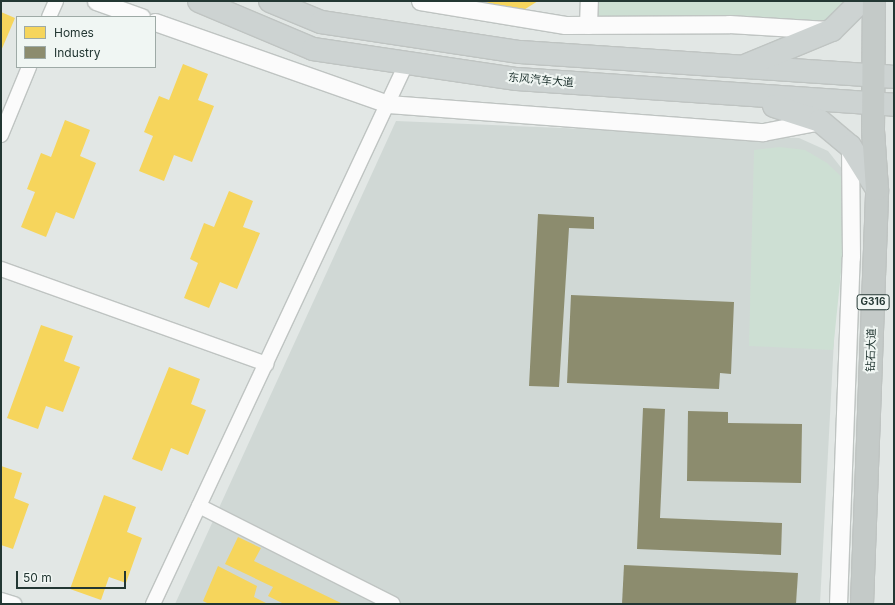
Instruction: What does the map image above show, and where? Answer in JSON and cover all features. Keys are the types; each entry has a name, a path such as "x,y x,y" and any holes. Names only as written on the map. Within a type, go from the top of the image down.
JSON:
{"highway":[{"name":"钻石大道","path":"860,3 884,77 884,104 877,189 862,604"}],"main road":[{"name":"东风汽车大道","path":"199,1 313,49 517,79 884,104"},
{"path":"270,1 321,22 520,52 884,77"},
{"path":"740,67 832,30 860,3"},
{"path":"744,95 820,121 850,146 877,189"}],"street":[{"path":"49,16 56,1"},
{"path":"96,1 137,16"},
{"path":"420,1 565,25 729,24 832,30"},
{"path":"588,25 589,1"},
{"path":"156,22 388,104 763,132 820,121"},
{"path":"153,604 407,62"},
{"path":"1,135 29,68"},
{"path":"838,604 851,257 850,146"},
{"path":"1,269 266,364"},
{"path":"843,489 870,384"},
{"path":"198,506 393,604"},
{"path":"1,600 14,604"}],"shaded area":[{"path":"396,121 799,138 828,151 843,170 820,604 175,604"}],"green space":[{"path":"589,1 855,1 832,30 588,25"},
{"path":"780,147 805,150 827,163 850,185 833,350 749,346 754,150"}],"building: Homes":[{"path":"481,1 538,1 522,11"},
{"path":"1,12 15,18 1,51"},
{"path":"183,64 208,74 198,100 214,106 192,162 174,155 164,181 139,171 153,136 144,132 159,96 169,100"},
{"path":"65,120 90,130 80,156 96,163 74,219 56,212 46,237 21,227 35,192 27,189 41,153 51,157"},
{"path":"229,191 253,201 243,227 260,233 237,289 220,282 209,308 184,298 198,263 190,259 204,223 214,227"},
{"path":"41,325 73,336 64,361 80,367 63,412 46,406 38,429 7,418"},
{"path":"169,367 200,379 191,404 206,410 188,455 171,448 162,471 132,459"},
{"path":"1,466 22,473 14,498 29,504 13,549 1,545"},
{"path":"104,495 136,507 127,532 142,538 126,583 109,577 101,600 70,589"},
{"path":"238,537 261,548 254,561 343,604 284,604 268,596 273,587 225,564"},
{"path":"218,566 257,586 254,597 268,604 209,604 203,601"}],"building: Industry":[{"path":"538,214 594,217 594,229 569,228 559,387 529,386"},
{"path":"571,295 734,302 731,374 720,373 719,389 567,383"},
{"path":"643,408 665,409 660,518 782,523 781,555 637,549"},
{"path":"688,411 728,412 728,423 802,424 801,483 687,481"},
{"path":"624,565 798,573 796,604 622,604"}]}
